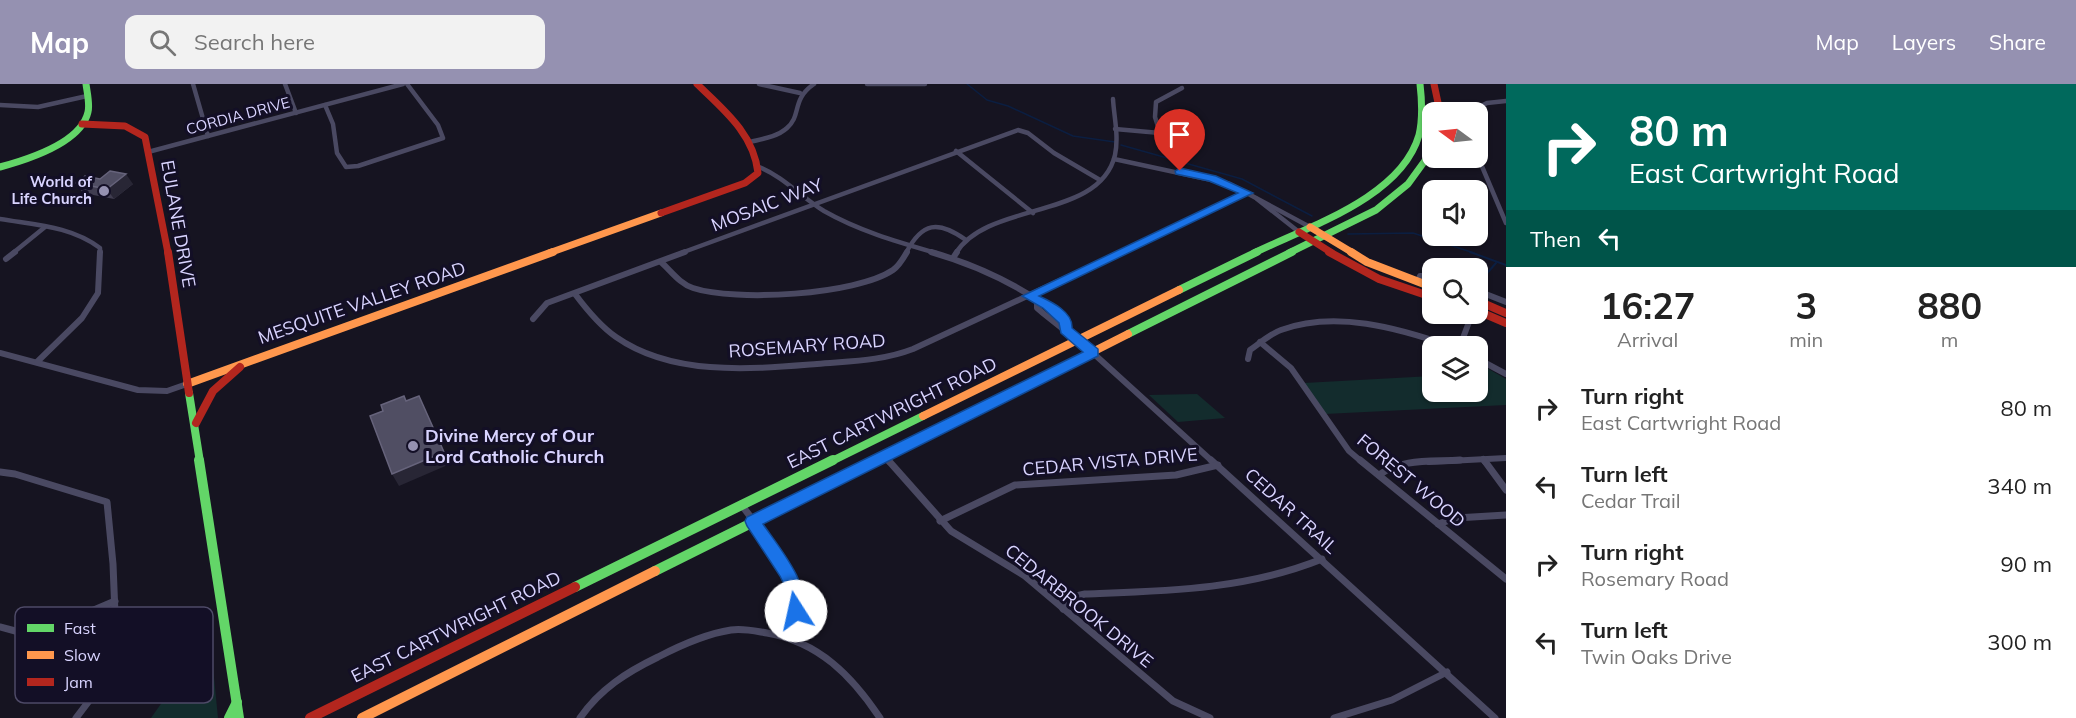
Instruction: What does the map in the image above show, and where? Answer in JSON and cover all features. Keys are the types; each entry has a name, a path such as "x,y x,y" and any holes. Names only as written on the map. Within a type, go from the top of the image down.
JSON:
{"main road":[{"path":"5,166 57,144 82,124 87,115 86,84"},
{"path":"697,84 750,142 758,156 759,167"},
{"name":"EAST CARTWRIGHT ROAD","path":"310,718 741,504 1310,227 1374,192 1408,160 1419,137 1424,119 1420,84"},
{"path":"1434,84 1438,102"},
{"name":"EULANE DRIVE","path":"82,124 111,125 139,131 145,137 163,221 187,384"},
{"name":"MESQUITE VALLEY ROAD","path":"187,384 721,193 752,178 759,167"},
{"name":"EAST CARTWRIGHT ROAD","path":"362,718 1376,210 1403,192 1422,168"},
{"path":"1310,227 1367,262 1422,283"},
{"path":"1299,232 1354,270 1395,288 1422,295"},
{"path":"1488,302 1506,314"},
{"path":"1488,315 1506,323"},
{"path":"194,428 199,411 213,389 256,358"},
{"path":"187,384 239,718"},
{"path":"229,718 237,702"}],"street":[{"path":"193,84 208,136"},
{"path":"285,84 296,113"},
{"path":"375,84 379,91"},
{"path":"325,105 334,125 334,146 339,160 346,167 358,166 443,138 443,132 405,84"},
{"name":"CORDIA DRIVE","path":"148,152 405,84"},
{"path":"759,84 800,93"},
{"path":"750,142 769,139 791,128 797,115 796,101 800,93 814,84"},
{"path":"867,84 925,84"},
{"path":"1115,129 1160,133 1155,117 1156,102 1182,88"},
{"path":"0,105 27,108 87,96"},
{"path":"953,258 966,240 979,231 1075,196 1100,180 1110,169 1114,159 1113,99"},
{"path":"1488,103 1506,101"},
{"name":"MOSAIC WAY","path":"533,319 547,303 1018,130 1028,133 1054,153 1100,180"},
{"path":"956,151 1033,213"},
{"path":"1114,159 1212,178 1266,201 1310,227"},
{"name":"CEDAR TRAIL","path":"759,167 778,174 813,204 870,233 953,258 1001,279 1037,302 1048,305 1066,321 1065,330"},
{"path":"1483,168 1506,223"},
{"name":"ROSEMARY ROAD","path":"575,294 598,323 636,349 680,363 749,368 871,360 898,354 1247,193"},
{"path":"1257,198 1299,232"},
{"path":"0,219 78,234 91,240 100,248 100,285 82,318 37,362"},
{"path":"6,259 45,227"},
{"path":"662,262 690,287 703,291 726,293 800,291 853,286 876,279 898,266 922,229 929,227 950,229 966,240"},
{"path":"1418,282 1422,276"},
{"path":"1488,298 1506,302"},
{"name":"CEDAR TRAIL","path":"1037,302 1036,308 1093,353 1495,718"},
{"path":"1248,358 1250,350 1284,329 1336,323 1380,327 1422,338"},
{"name":"FOREST WOOD","path":"1260,342 1291,368 1344,446 1506,579"},
{"path":"0,353 145,391 167,390 187,384"},
{"path":"1488,364 1506,374"},
{"name":"CEDARBROOK DRIVE","path":"885,457 940,521 1025,576 1173,701 1210,718"},
{"path":"1379,476 1391,466 1401,464 1506,458"},
{"path":"1483,459 1506,490"},
{"name":"CEDAR VISTA DRIVE","path":"940,521 1015,486 1176,475 1218,465"},
{"path":"0,472 15,474 107,502 115,607"},
{"path":"741,504 772,548 795,591 796,611 788,638"},
{"path":"1438,524 1456,518 1506,515"},
{"path":"1063,609 1076,596 1086,594 1253,583 1294,573 1322,559"},
{"path":"101,607 115,601"},
{"path":"0,627 15,631"},
{"path":"580,718 587,707 613,681 681,645 732,630 788,638 826,654 864,693 880,718"},
{"path":"1334,718 1367,711 1404,697 1446,672"},
{"path":"76,718 87,703"}],"green space":[{"path":"1488,369 1506,379 1506,405 1325,414 1304,383 1422,377 1422,402 1488,402"},
{"path":"1197,394 1225,418 1178,422 1149,395"},
{"path":"213,667 218,718 151,718 162,703 213,703"}],"building":[{"path":"110,171 126,174 107,189 75,183 85,176 100,179"},
{"name":"Divine Mercy of Our Lord Catholic Church","path":"404,396 406,401 419,396 444,452 392,474 370,416 383,411 381,405"}],"waterway":[{"path":"967,84 987,100 1008,106 1073,136 1115,142"},
{"path":"1121,145 1242,179 1312,216"},
{"path":"1348,234 1413,233 1474,253"},
{"path":"1470,252 1506,265"},
{"path":"1488,272 1496,263"}],"traffic: fast":[{"path":"0,167 51,149 73,133 82,124 88,112 86,84"},
{"path":"1179,290 1356,204 1388,181 1412,151 1419,135 1422,110 1420,84"},
{"path":"1128,334 1376,210 1408,184 1422,165"},
{"path":"189,393 239,718"},
{"path":"575,587 923,416"},
{"path":"655,571 874,462"},
{"path":"229,718 237,702"}],"traffic: slow":[{"path":"187,384 661,213"},
{"path":"1310,227 1367,262 1422,283"},
{"path":"923,416 1179,290"},
{"path":"874,462 1128,334"},
{"path":"362,718 655,571"}],"traffic: jam":[{"path":"661,213 745,183 758,173 757,160 745,135 727,113 697,84"},
{"path":"1434,84 1438,102"},
{"path":"82,124 125,126 145,137 163,221 189,393"},
{"path":"1299,232 1362,271 1422,294"},
{"path":"1488,305 1506,313"},
{"path":"1488,315 1506,323"},
{"path":"196,423 213,391 240,367"},
{"path":"310,718 575,587"}],"place":[{"name":"World of Life Church","path":"104,191"},
{"name":"Divine Mercy of Our Lord Catholic Church","path":"413,446"}],"route":[{"path":"796,611 795,591 786,571 753,521 1093,353 1065,330 1066,321 1048,305 1028,296 1247,193 1212,178 1180,171"}]}
